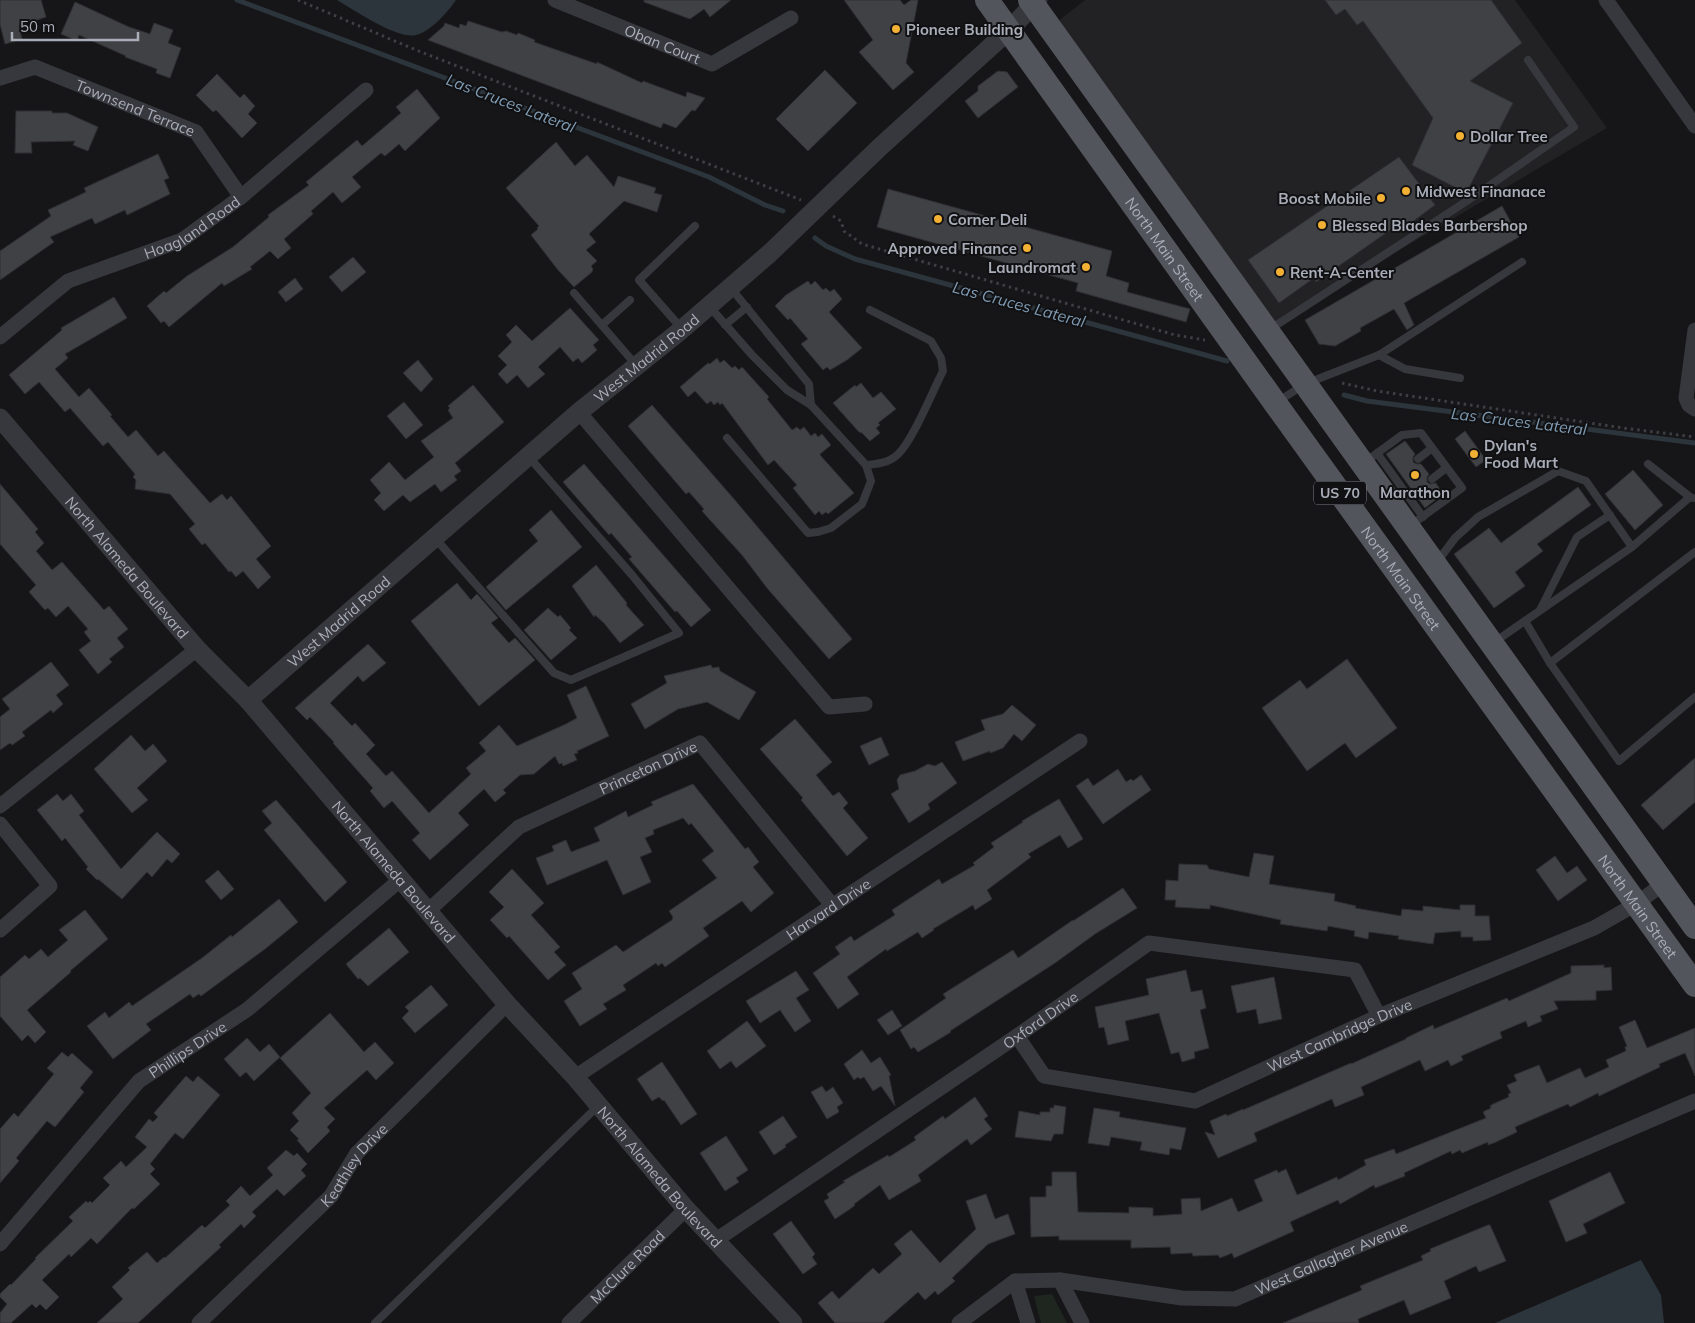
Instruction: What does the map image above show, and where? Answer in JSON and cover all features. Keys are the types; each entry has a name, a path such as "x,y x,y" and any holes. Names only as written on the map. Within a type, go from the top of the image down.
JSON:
{"main road":[{"name":"North Main Street","path":"987,0 1275,404 1636,904 1693,978"},
{"name":"US 70","path":"1034,1 1267,331 1312,381 1415,522 1435,565 1695,927"},
{"path":"1181,271 1210,251"}],"street":[{"name":"Oban Court","path":"555,0 712,64 791,18"},
{"path":"1606,0 1695,126"},
{"name":"West Madrid Road","path":"248,700 579,412 682,329 770,253 880,147 1008,31 1034,1"},
{"name":"Townsend Terrace","path":"0,78 35,68 196,132 241,197"},
{"name":"Hoagland Road","path":"0,337 68,282 182,240 241,197 366,90"},
{"path":"1695,330 1686,398 1689,405 1695,409"},
{"path":"579,412 829,707 865,704"},
{"name":"North Alameda Boulevard","path":"0,418 197,649 248,700 507,1004 575,1077 686,1209 793,1323"},
{"path":"0,806 197,649"},
{"name":"Harvard Drive","path":"575,1077 1080,741"},
{"name":"Princeton Drive","path":"428,911 519,827 700,743 832,905"},
{"path":"0,824 50,886 0,930"},
{"name":"Phillips Drive","path":"0,1244 138,1081 248,1009 400,880"},
{"name":"West Cambridge Drive","path":"1017,1036 1044,1076 1195,1101 1379,1016 1594,928 1636,904 1663,884"},
{"name":"Oxford Drive","path":"716,1240 1017,1036 1149,943 1355,970 1379,1016"},
{"name":"Keathley Drive","path":"199,1323 331,1196 357,1153 507,1004"},
{"name":"West Gallagher Avenue","path":"1015,1281 1060,1280 1182,1298 1235,1299 1695,1101"},
{"name":"McClure Road","path":"569,1323 686,1209"},
{"path":"1060,1280 1082,1323"},
{"path":"959,1323 1015,1281 1028,1323"}],"lane":[{"path":"1267,331 1473,197 1574,127 1528,60"},
{"path":"682,329 639,280 695,226"},
{"path":"1275,404 1312,381 1379,355 1522,262"},
{"path":"730,287 809,384 811,405"},
{"path":"574,293 636,365"},
{"path":"602,325 630,300"},
{"path":"709,306 787,390 811,405 866,466 871,481 862,504 831,528 808,533 727,438"},
{"path":"725,324 747,307"},
{"path":"866,466 882,463 896,457 906,444 943,371 941,358 931,341 870,310"},
{"path":"1379,355 1405,369 1460,378"},
{"path":"1421,433 1462,488 1415,522 1410,494 1396,474 1370,459 1402,435 1421,433"},
{"path":"1418,459 1432,448"},
{"path":"434,537 554,674 571,680 680,633 528,456"},
{"path":"1492,644 1632,547 1692,498 1648,464"},
{"path":"1432,479 1446,468"},
{"path":"1435,565 1456,538 1478,517 1558,471 1586,481 1632,547"},
{"path":"1539,612 1578,537 1610,515"},
{"path":"1550,663 1695,552"},
{"path":"1525,621 1550,663 1619,761 1695,696"},
{"path":"375,1323 599,1105"}],"path":[{"path":"298,0 416,50 819,207 842,221 844,232 862,244 1175,335 1212,341 1226,333"},
{"path":"1312,381 1623,428 1695,436"}],"shaded area":[{"path":"337,0 456,0 444,16 433,26 416,35 408,35 388,29"},
{"path":"1085,0 1515,0 1607,128 1272,325 1057,22"},
{"path":"1641,1260 1661,1295 1664,1323 1495,1323"},
{"path":"1052,1294 1067,1323 1041,1323 1034,1296"}],"building":[{"path":"0,0 41,0 46,17 19,26 22,39 5,44 0,24"},
{"path":"644,0 731,0 710,17 704,9 690,19 644,2"},
{"path":"844,0 900,0 904,5 911,0 918,0 906,63 914,72 893,90 859,52 873,40"},
{"path":"1325,0 1491,0 1522,43 1470,81 1513,103 1466,193 1412,165 1433,118 1363,21 1357,25 1345,9 1336,15"},
{"path":"75,2 129,27 150,34 154,23 173,30 168,43 181,48 170,78 156,73 157,69 125,57 79,35 77,41 61,34"},
{"path":"468,21 502,32 506,31 517,35 518,33 535,40 534,42 597,64 597,62 642,83 643,81 686,97 687,92 705,98 695,111 692,110 676,128 663,123 661,128 428,40 445,23 459,28 460,24 466,26"},
{"path":"825,70 857,103 808,151 776,119"},
{"path":"998,71 1007,72 1018,87 978,118 965,101 978,91 978,86"},
{"path":"217,74 240,98 244,94 255,106 248,114 257,123 242,138 216,110 213,112 196,95"},
{"path":"417,89 440,118 405,151 399,144 385,156 381,153 352,177 361,187 342,203 333,192 311,211 313,214 284,239 291,248 278,259 270,251 250,267 252,269 224,286 222,283 169,327 164,321 161,323 147,306 164,291 166,293 187,276 233,247 269,217 268,215 309,185 306,182 357,140 362,146 401,113 396,107"},
{"path":"16,111 67,113 98,127 88,151 73,145 75,141 31,142 32,153 15,153"},
{"path":"556,142 575,166 587,155 614,187 618,176 656,188 654,193 662,195 657,212 624,201 589,234 596,242 586,250 597,261 591,266 592,272 574,287 531,235 539,226 506,188"},
{"path":"158,154 169,178 164,180 170,194 127,215 125,210 95,224 92,218 50,237 54,242 0,280 0,251 51,216 48,210 86,192 84,188"},
{"path":"1399,157 1435,205 1400,231 1396,226 1316,282 1314,278 1279,303 1248,260"},
{"path":"888,189 1112,251 1106,276 1129,283 1127,292 1190,309 1186,322 1076,291 1078,283 877,227"},
{"path":"1502,206 1519,237 1404,303 1414,325 1407,330 1394,309 1360,328 1361,331 1335,346 1319,344 1305,320"},
{"path":"353,257 366,272 342,292 329,277"},
{"path":"295,278 303,289 286,302 278,292"},
{"path":"808,281 811,285 815,281 823,290 826,288 830,292 834,289 842,299 829,312 862,348 830,370 827,367 823,370 801,344 808,339 790,318 788,320 775,306 786,295"},
{"path":"114,297 127,318 65,354 68,358 55,369 79,397 89,388 128,437 136,430 158,456 164,451 210,503 222,494 227,500 231,496 271,546 256,559 271,577 258,589 243,571 236,577 231,571 229,572 205,543 202,545 189,529 195,524 170,494 135,489 136,480 133,477 135,474 108,442 103,446 70,408 65,412 39,382 25,394 9,375 62,330 61,328"},
{"path":"570,308 599,340 593,345 597,350 582,363 578,358 573,362 560,347 538,367 545,374 528,388 517,375 507,384 498,374 507,365 498,356 512,342 506,335 516,325 532,341"},
{"path":"717,358 720,363 724,360 732,368 735,366 739,370 742,367 769,397 767,399 792,430 797,427 800,430 804,427 811,436 815,433 818,437 822,434 831,445 820,455 854,493 828,514 826,512 822,515 819,511 815,515 793,488 797,485 774,460 768,465 722,403 720,405 718,402 714,405 711,401 707,404 695,391 688,397 680,387 708,363 710,364"},
{"path":"418,360 433,379 421,392 403,373"},
{"path":"861,383 873,398 881,392 896,409 878,423 880,425 876,428 880,433 870,441 859,432 833,403 855,385 856,387"},
{"path":"473,385 504,422 455,463 461,471 454,476 457,480 441,492 435,484 410,502 403,495 384,511 374,500 381,493 370,480 389,462 405,480 434,457 421,441 453,418 448,410 450,408 448,406"},
{"path":"404,402 423,425 406,439 387,416"},
{"path":"652,405 852,639 829,659 767,588 742,555 702,511 704,509 689,492 686,494 628,426"},
{"name":"Dylan's Food Mart","path":"1465,431 1486,460 1476,467 1455,439"},
{"name":"Marathon","path":"1405,441 1415,454 1413,462 1421,464 1429,474 1427,482 1430,484 1436,483 1443,494 1425,508 1386,454"},
{"path":"584,464 711,610 691,627 677,611 675,612 629,559 632,557 611,533 609,535 563,482"},
{"path":"1633,470 1663,505 1635,530 1605,494"},
{"path":"0,484 38,529 35,532 44,543 36,551 52,570 62,562 104,610 109,606 128,629 117,638 124,647 109,659 112,662 98,674 79,650 91,641 84,632 88,629 68,606 56,617 48,608 45,610 29,592 36,585 0,544"},
{"path":"1578,487 1591,505 1537,544 1543,551 1515,572 1525,586 1494,608 1454,554 1489,528 1501,543"},
{"path":"551,510 582,547 506,610 486,587 538,541 529,530"},
{"path":"596,565 627,603 626,605 644,625 620,643 604,623 595,615 594,617 572,586"},
{"path":"457,583 471,600 477,594 498,618 491,623 509,643 515,638 535,660 479,706 411,621"},
{"path":"548,608 558,617 560,615 571,628 569,630 577,638 551,660 524,630"},
{"path":"368,644 386,663 363,682 358,676 330,703 352,726 355,723 375,745 366,754 386,776 392,771 429,813 471,774 466,768 486,751 479,743 499,725 517,746 577,718 567,695 586,686 609,736 577,751 578,753 574,754 577,760 563,766 562,763 559,764 555,756 534,774 520,775 503,790 506,793 495,802 484,789 458,813 469,825 430,860 412,840 420,833 392,801 384,808 370,791 373,788 334,742 310,717 307,720 295,708"},
{"path":"1347,659 1397,728 1356,758 1345,743 1307,771 1262,708 1300,680 1307,689"},
{"path":"51,662 69,685 56,695 63,704 53,713 51,710 22,732 25,736 12,745 10,743 0,750 0,717 10,709 2,699"},
{"path":"711,665 712,668 719,667 720,671 756,692 739,720 707,702 678,709 645,729 631,704 667,683 664,676"},
{"path":"1012,705 1036,725 1022,741 1014,734 1003,748 963,761 955,742 985,730 981,720 1003,714"},
{"path":"795,719 832,762 816,775 833,796 839,792 848,803 843,808 868,838 847,856 801,800 803,798 760,749"},
{"path":"131,735 145,751 153,744 167,761 137,788 148,800 132,813 94,769"},
{"path":"881,737 889,755 869,765 860,746"},
{"path":"1695,758 1695,802 1663,830 1641,805"},
{"path":"942,762 957,783 928,804 930,809 909,823 891,794 899,789 897,780 900,775 915,771 928,764 935,766"},
{"path":"1118,769 1126,782 1131,779 1133,781 1141,775 1151,790 1103,824 1076,786 1088,778 1093,786"},
{"path":"693,784 745,849 748,847 759,862 753,867 774,893 751,912 742,901 703,928 709,936 665,967 662,963 658,966 656,963 623,985 626,990 603,1004 607,1009 580,1026 564,1001 582,989 572,973 616,945 623,952 672,920 673,917 669,911 717,878 702,860 714,851 691,823 689,825 683,818 653,830 654,834 645,838 652,852 640,857 651,882 623,895 607,860 547,885 536,858 554,851 552,846 566,840 571,852 600,841 594,828 626,811 628,817 653,805 651,802"},
{"path":"57,794 63,801 71,794 84,811 79,815 121,869 157,832 180,854 172,863 167,859 152,877 147,872 122,899 86,869 88,867 65,838 62,841 37,810"},
{"path":"1059,799 1083,839 1068,848 1060,835 1028,854 1031,857 987,890 992,899 975,910 973,905 933,929 922,938 918,932 887,951 886,949 847,977 859,994 838,1009 813,973 840,954 835,947 851,936 854,941 895,915 892,910 939,879 942,884 975,865 973,863 994,847 991,843 1022,821"},
{"path":"276,800 347,882 325,902 264,830 272,823 262,811"},
{"path":"1254,853 1274,856 1269,884 1335,894 1334,901 1356,906 1355,908 1401,916 1402,909 1423,911 1423,906 1460,910 1460,905 1475,905 1475,916 1489,916 1491,940 1473,941 1473,937 1461,937 1461,931 1435,933 1433,944 1398,939 1399,936 1369,932 1368,939 1354,936 1355,931 1328,926 1327,931 1280,924 1281,920 1210,905 1210,909 1175,907 1176,900 1165,900 1166,880 1178,881 1179,864 1207,865 1209,869 1249,877"},
{"path":"1555,856 1567,873 1577,866 1587,880 1558,901 1536,870"},
{"path":"512,869 544,903 531,915 560,947 554,952 566,965 548,980 509,936 507,938 490,920 504,907 489,892"},
{"path":"218,870 234,889 221,900 205,881"},
{"path":"1123,888 1137,908 1095,934 951,1032 918,1052 914,1047 911,1049 900,1030 946,998 943,994 1013,950 1018,958"},
{"path":"279,899 298,922 201,996 199,994 193,998 190,994 146,1024 151,1030 113,1059 87,1026 105,1012 109,1018 129,1002 132,1006 202,958 231,935 232,937"},
{"path":"85,910 108,939 27,1010 46,1032 35,1043 28,1035 22,1041 0,1016 0,977 25,955 29,959 41,949 48,957 68,940 59,930"},
{"path":"389,928 409,952 368,986 360,978 358,979 346,964"},
{"path":"1604,965 1604,968 1611,967 1612,990 1596,991 1596,1000 1554,1001 1558,1009 1540,1016 1542,1021 1528,1027 1526,1021 1500,1032 1502,1038 1461,1056 1463,1060 1451,1066 1448,1060 1425,1071 1420,1060 1361,1087 1364,1095 1335,1107 1332,1099 1254,1133 1257,1141 1218,1158 1205,1132 1215,1135 1210,1121 1226,1114 1227,1116 1243,1110 1351,1064 1433,1025 1434,1029 1507,998 1509,1001 1571,973 1571,966"},
{"path":"1186,970 1191,992 1202,990 1206,1008 1200,1010 1209,1048 1194,1052 1195,1058 1182,1062 1179,1052 1171,1054 1159,1013 1125,1021 1129,1040 1108,1045 1104,1027 1099,1028 1095,1007 1149,995 1146,979"},
{"path":"796,971 809,990 796,998 811,1021 795,1032 780,1010 760,1023 746,1001"},
{"path":"1274,977 1282,1019 1259,1024 1256,1009 1237,1013 1231,986"},
{"path":"431,985 448,1005 415,1033 402,1018 409,1011 405,1007"},
{"path":"892,1010 902,1026 888,1035 877,1020"},
{"path":"330,1013 364,1052 375,1042 394,1063 376,1080 367,1070 324,1108 335,1119 327,1127 330,1131 308,1153 297,1140 299,1139 290,1130 299,1121 292,1113 311,1093 280,1058"},
{"path":"1635,1020 1647,1048 1695,1028 1695,1076 1685,1053 1659,1064 1660,1067 1599,1096 1598,1093 1570,1107 1568,1104 1515,1127 1517,1132 1496,1142 1488,1145 1488,1142 1462,1153 1460,1150 1452,1154 1451,1151 1404,1173 1405,1176 1375,1188 1374,1185 1340,1204 1338,1200 1290,1222 1294,1231 1234,1258 1232,1253 1220,1258 1218,1255 1193,1256 1192,1253 1171,1254 1170,1247 1131,1248 1131,1240 1059,1240 1059,1236 1031,1237 1030,1197 1046,1197 1046,1186 1052,1186 1052,1172 1076,1172 1078,1212 1129,1213 1129,1207 1153,1208 1153,1216 1182,1214 1181,1199 1200,1198 1201,1211 1232,1198 1238,1212 1263,1201 1254,1180 1277,1170 1278,1173 1286,1169 1297,1195 1337,1177 1338,1180 1366,1165 1364,1160 1394,1149 1396,1154 1486,1118 1483,1112 1491,1108 1490,1106 1493,1104 1509,1097 1508,1094 1511,1093 1507,1085 1517,1081 1514,1075 1539,1065 1547,1083 1580,1068 1585,1078 1609,1067 1606,1060 1626,1051 1625,1047 1627,1046 1619,1027"},
{"path":"747,1021 766,1046 736,1068 731,1061 720,1069 707,1051"},
{"path":"247,1038 260,1052 269,1044 280,1057 254,1081 246,1072 240,1077 224,1059"},
{"path":"862,1050 871,1063 880,1057 891,1075 889,1076 895,1106 881,1086 873,1091 864,1077 860,1079 858,1077 854,1080 844,1064"},
{"path":"62,1052 68,1057 72,1053 93,1072 80,1088 84,1092 55,1127 47,1121 16,1158 19,1161 0,1183 0,1129 14,1113 18,1117 54,1074 47,1068"},
{"path":"662,1062 697,1114 681,1125 664,1100 659,1097 652,1101 637,1079"},
{"path":"186,1076 193,1082 198,1076 220,1095 183,1139 175,1133 150,1164 155,1169 150,1174 160,1184 134,1209 132,1208 97,1244 91,1238 71,1257 69,1254 42,1280 59,1297 46,1310 40,1304 36,1308 32,1304 11,1323 0,1323 0,1313 7,1304 0,1297 0,1294 73,1221 69,1217 86,1201 92,1203 110,1185 103,1178 121,1161 126,1167 147,1147 135,1137 149,1119 153,1122 158,1117 154,1113"},
{"path":"822,1086 826,1092 833,1087 843,1103 837,1107 839,1112 827,1119 811,1092"},
{"path":"975,1097 988,1116 984,1119 992,1129 971,1145 967,1139 918,1175 921,1181 889,1200 880,1185 835,1219 824,1201 829,1198 827,1194 845,1182 843,1181 888,1155 889,1157 916,1140 914,1137 943,1116 945,1119"},
{"path":"1054,1105 1066,1107 1063,1134 1054,1134 1051,1141 1015,1137 1019,1111 1040,1115 1040,1112 1050,1112 1050,1108 1054,1108"},
{"path":"1094,1108 1120,1112 1119,1117 1186,1128 1181,1150 1170,1148 1169,1155 1140,1150 1142,1142 1111,1137 1109,1146 1088,1143"},
{"path":"783,1116 797,1137 774,1155 759,1132"},
{"path":"726,1136 748,1170 736,1178 739,1182 725,1191 700,1153"},
{"path":"286,1150 294,1156 297,1153 307,1164 301,1170 306,1176 284,1196 277,1189 252,1212 256,1216 244,1228 241,1224 219,1245 221,1247 138,1323 97,1323 123,1299 112,1287 130,1270 128,1268 147,1252 157,1263 165,1258 202,1225 205,1228 230,1205 226,1201 241,1186 250,1196 273,1175 267,1168"},
{"path":"1610,1172 1625,1203 1583,1224 1587,1233 1566,1242 1549,1201"},
{"path":"986,1194 995,1219 1008,1214 1015,1234 988,1244 952,1278 955,1281 938,1295 935,1291 925,1300 918,1292 883,1323 835,1323 818,1303 832,1291 839,1299 873,1268 879,1274 902,1254 894,1244 911,1230 940,1263 976,1229 966,1201"},
{"path":"791,1221 815,1254 812,1257 817,1264 803,1274 773,1234"},
{"path":"1490,1225 1506,1261 1479,1272 1476,1266 1444,1281 1451,1298 1410,1315 1404,1300 1358,1319 1359,1323 1283,1323 1362,1290 1360,1286 1423,1260 1421,1256 1431,1251 1430,1249"}],"waterway":[{"name":"Las Cruces Lateral","path":"237,0 709,177 765,205 783,211"},
{"name":"Las Cruces Lateral","path":"815,238 826,246 855,259 1227,361"},
{"name":"Las Cruces Lateral","path":"1344,395 1367,401 1695,443"}],"place":[{"name":"Pioneer Building","path":"896,29"},
{"name":"Dollar Tree","path":"1460,136"},
{"name":"Midwest Finanace","path":"1406,191"},
{"name":"Boost Mobile","path":"1381,198"},
{"name":"Corner Deli","path":"938,219"},
{"name":"Blessed Blades Barbershop","path":"1322,225"},
{"name":"Approved Finance","path":"1027,248"},
{"name":"Laundromat","path":"1086,267"},
{"name":"Rent-A-Center","path":"1280,272"},
{"name":"Dylan's Food Mart","path":"1474,454"},
{"name":"Marathon","path":"1415,475"}]}
